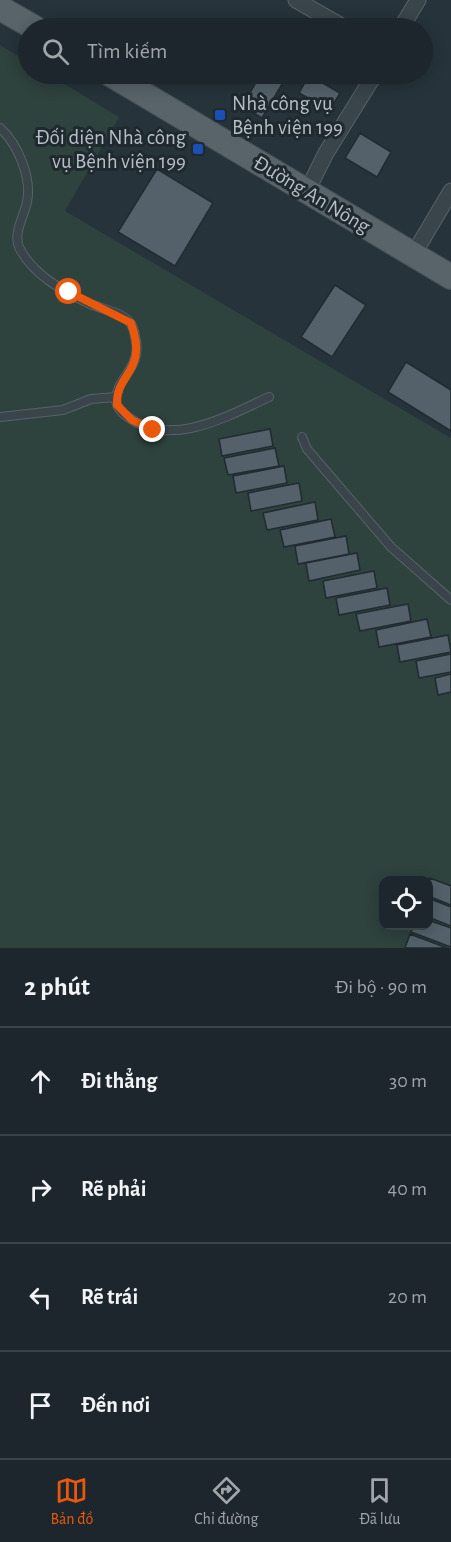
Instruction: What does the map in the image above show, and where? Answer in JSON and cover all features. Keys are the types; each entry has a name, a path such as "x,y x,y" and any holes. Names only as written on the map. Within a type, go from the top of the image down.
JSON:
{"main road":[{"path":"0,8 18,18"},
{"name":"Đường An Nông","path":"127,84 451,277"}],"street":[{"path":"296,0 328,18"},
{"path":"407,18 418,0"},
{"path":"307,191 326,153 369,84"},
{"path":"413,255 451,191"}],"lane":[{"path":"0,128 16,149 29,182 27,202 16,237 33,269 86,302 123,317 131,323 137,348 136,360 116,397 117,405 132,420 153,430 167,432 182,430 243,410 269,397"},
{"path":"0,417 63,410 91,399 116,397"},
{"path":"302,437 307,449 321,467 391,547 451,600"}],"green space":[{"path":"0,45 18,56 18,84 65,84 119,117 65,211 451,438 451,948 0,948"}],"building":[{"path":"255,84 282,84 262,118 242,106"},
{"path":"304,84 324,84 340,93 330,110 299,93"},
{"path":"360,133 391,152 377,177 345,158"},
{"path":"157,169 213,203 175,266 118,232"},
{"path":"335,285 366,305 332,357 301,337"},
{"path":"406,362 451,390 451,431 388,392"},
{"path":"270,429 273,446 222,456 219,439"},
{"path":"275,448 279,466 228,475 224,458"},
{"path":"284,466 287,483 236,493 233,476"},
{"path":"299,483 302,501 251,511 248,493"},
{"path":"315,502 318,520 267,530 263,513"},
{"path":"331,519 335,537 284,547 280,530"},
{"path":"346,536 349,554 298,564 295,546"},
{"path":"357,553 360,570 309,581 306,563"},
{"path":"374,571 377,588 326,598 323,581"},
{"path":"387,588 390,605 339,615 336,598"},
{"path":"408,604 411,621 360,631 356,614"},
{"path":"427,619 431,637 379,647 376,630"},
{"path":"448,635 451,652 400,662 397,645"},
{"path":"451,654 451,672 419,678 416,661"},
{"path":"451,674 451,692 438,695 435,678"},
{"path":"433,879 451,886 451,905 433,898"},
{"path":"433,900 451,907 451,926 433,919"},
{"path":"433,922 451,928 451,947 411,932 412,930 433,930"},
{"path":"410,934 447,948 405,948"}],"place":[{"name":"Nhà công vụ Bệnh viện 199","path":"220,115"},
{"name":"Đối diện Nhà công vụ Bệnh viện 199","path":"198,149"}],"route":[{"path":"69,292 131,323 137,348 136,360 116,397 117,405 132,420 153,430"}]}
